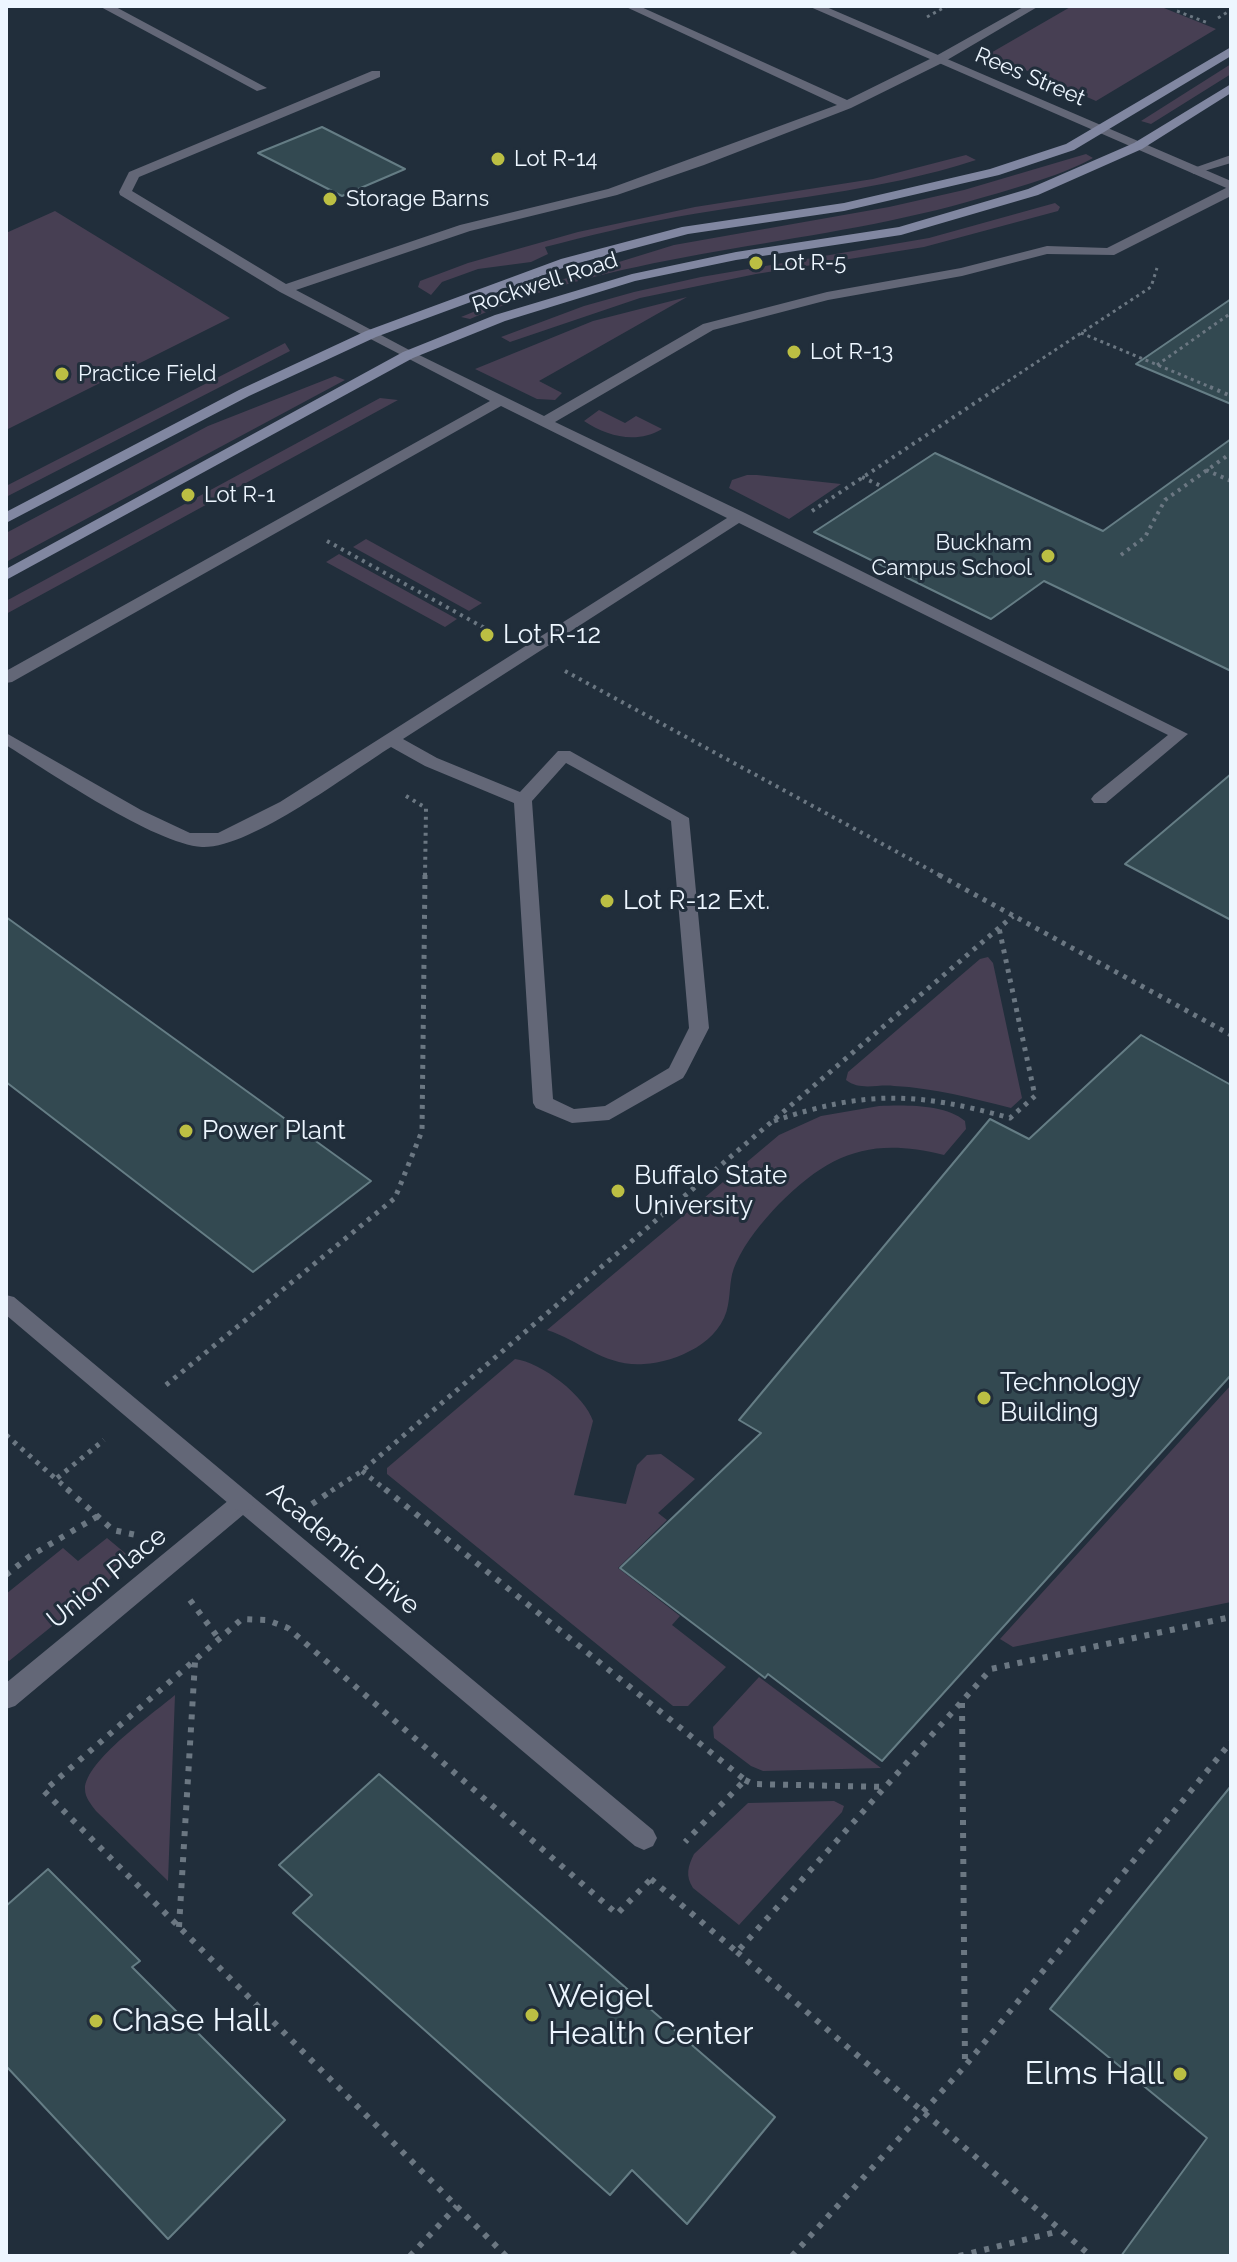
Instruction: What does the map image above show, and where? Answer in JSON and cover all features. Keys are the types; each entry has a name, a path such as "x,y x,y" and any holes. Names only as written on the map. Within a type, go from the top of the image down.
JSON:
{"street":[{"path":"105,6 261,88"},
{"path":"630,6 847,105"},
{"name":"Rees Street","path":"814,6 1231,188"},
{"path":"285,289 465,228 612,192 700,162 847,105 938,60 1033,6"},
{"name":"Rockwell Road","path":"6,518 244,393 371,334 566,262 687,230 844,207 994,172 1070,147 1231,51"},
{"path":"376,74 134,175 125,192 285,289 408,355 1180,734 1100,799"},
{"name":"Rockwell Road","path":"6,575 408,355 500,318 632,278 736,256 901,231 1033,192 1138,146 1231,88"},
{"path":"1194,170 1231,159"},
{"path":"546,421 636,366 708,327 827,296 962,272 1047,250 1109,252 1231,188"},
{"path":"6,678 502,400"},
{"path":"6,738 168,830 200,842 234,833 263,820 740,516"},
{"path":"390,739 431,762 523,800"},
{"path":"564,755 680,818 699,1028 676,1073 609,1113 572,1116 543,1103 523,800 564,755"},
{"name":"Academic Drive","path":"6,1303 644,1838"},
{"name":"Union Place","path":"6,1698 243,1502"}],"path":[{"path":"1177,11 1216,26"},
{"path":"801,518 1151,287 1159,258"},
{"path":"1157,365 1231,313"},
{"path":"1080,333 1231,396"},
{"path":"1121,555 1145,537 1165,500 1231,453"},
{"path":"1206,470 1231,481"},
{"path":"862,477 881,486"},
{"path":"319,537 495,633"},
{"path":"556,666 1231,1035"},
{"path":"159,1390 395,1198 422,1131 426,808 404,794"},
{"path":"303,1509 362,1471 1013,916"},
{"path":"771,1122 839,1101 896,1096 952,1101 1010,1118 1035,1096 999,928"},
{"path":"56,1479 113,1433"},
{"path":"6,1435 113,1530 141,1537"},
{"path":"362,1471 745,1780 753,1784 885,1787"},
{"path":"6,1575 30,1556 98,1516"},
{"path":"190,1600 219,1639"},
{"path":"737,1952 991,1669 1231,1617"},
{"path":"506,2256 44,1791 242,1619 267,1620 288,1628 617,1914 661,1868"},
{"path":"179,1928 195,1661"},
{"path":"962,1702 965,2066"},
{"path":"792,2256 965,2066 1231,1742"},
{"path":"682,1846 745,1780"},
{"path":"651,1879 1091,2256"},
{"path":"410,2256 457,2206"},
{"path":"959,2256 1061,2230"}],"shaded area":[{"path":"1072,6 1159,6 1216,29 1096,101 989,54"},
{"path":"1231,64 1231,74 1151,124 1141,121"},
{"path":"1086,154 1093,158 1048,178 967,202 842,230 653,263 530,296 470,319 461,317 525,291 674,245 889,207 964,190"},
{"path":"966,155 976,160 902,180 627,227 545,247 548,254 531,262 478,269 442,282 431,295 418,287 420,281 468,263 578,232 695,207 873,179"},
{"path":"1055,203 1060,207 1058,211 924,247 756,274 640,298 510,342 501,337 584,306 634,292 701,277 929,238"},
{"name":"Practice Field","path":"55,211 230,318 6,430 6,233"},
{"path":"687,297 539,381 562,393 555,400 537,399 475,369 593,321"},
{"path":"285,343 290,351 6,497 6,486"},
{"path":"335,376 345,380 6,562 6,533 208,426"},
{"path":"380,398 398,400 6,614 6,601"},
{"path":"599,410 625,423 636,416 662,429 643,436 613,435 584,421"},
{"path":"747,475 841,484 789,519 729,488 732,480"},
{"path":"366,539 482,603 469,611 353,547"},
{"path":"339,554 457,619 445,627 326,562"},
{"path":"988,957 993,963 1022,1098 1011,1108 938,1091 863,1086 846,1080 848,1072 980,959"},
{"path":"879,1106 947,1111 965,1121 966,1129 944,1155 895,1148 854,1153 835,1161 798,1186 779,1204 745,1247 732,1274 724,1318 717,1330 696,1348 670,1359 630,1364 617,1362 547,1330 779,1135 821,1116"},
{"path":"515,1359 537,1366 561,1382 581,1401 593,1421 574,1495 626,1504 637,1465 647,1455 661,1454 695,1479 658,1513 667,1520 618,1568 680,1616 672,1625 726,1667 688,1706 673,1706 387,1474 387,1468"},
{"path":"1231,1385 1231,1602 1013,1647 1000,1639"},
{"path":"107,1538 131,1558 109,1580 9,1661 6,1658 6,1594 63,1548 78,1561"},
{"path":"759,1677 881,1768 763,1771 751,1766 714,1738 713,1727"},
{"path":"175,1695 168,1881 96,1811 85,1789 96,1765 108,1752"},
{"path":"834,1801 844,1806 842,1812 739,1925 693,1888 688,1871 694,1854 748,1803"}],"building":[{"path":"322,127 405,169 342,196 258,153"},
{"path":"1231,299 1231,404 1136,364"},
{"name":"Buckham Campus School","path":"1231,439 1231,671 1044,581 991,619 814,532 935,453 1103,531"},
{"path":"1231,774 1231,920 1125,864"},
{"name":"Power Plant","path":"6,917 371,1181 253,1272 6,1082"},
{"name":"Technology Building","path":"1141,1035 1231,1085 1231,1375 882,1761 768,1674 765,1678 620,1568 761,1433 739,1420 990,1119 1029,1139"},
{"name":"Weigel Health Center","path":"379,1774 775,2117 687,2224 632,2170 610,2195 293,1913 312,1895 279,1865"},
{"name":"Elms Hall","path":"1231,1786 1231,2256 1121,2256 1207,2138 1050,2009"},
{"name":"Chase Hall","path":"48,1869 140,1961 132,1967 285,2120 168,2239 6,2066 6,1906"}],"place":[{"name":"Lot R-14","path":"498,159"},
{"name":"Storage Barns","path":"330,199"},
{"name":"Lot R-5","path":"756,263"},
{"name":"Lot R-13","path":"794,352"},
{"name":"Practice Field","path":"62,374"},
{"name":"Lot R-1","path":"188,495"},
{"name":"Buckham Campus School","path":"1048,556"},
{"name":"Lot R-12","path":"487,635"},
{"name":"Lot R-12 Ext.","path":"607,901"},
{"name":"Power Plant","path":"186,1131"},
{"name":"Buffalo State University","path":"618,1191"},
{"name":"Technology Building","path":"984,1398"},
{"name":"Weigel Health Center","path":"532,2015"},
{"name":"Chase Hall","path":"96,2021"},
{"name":"Elms Hall","path":"1180,2074"}]}
